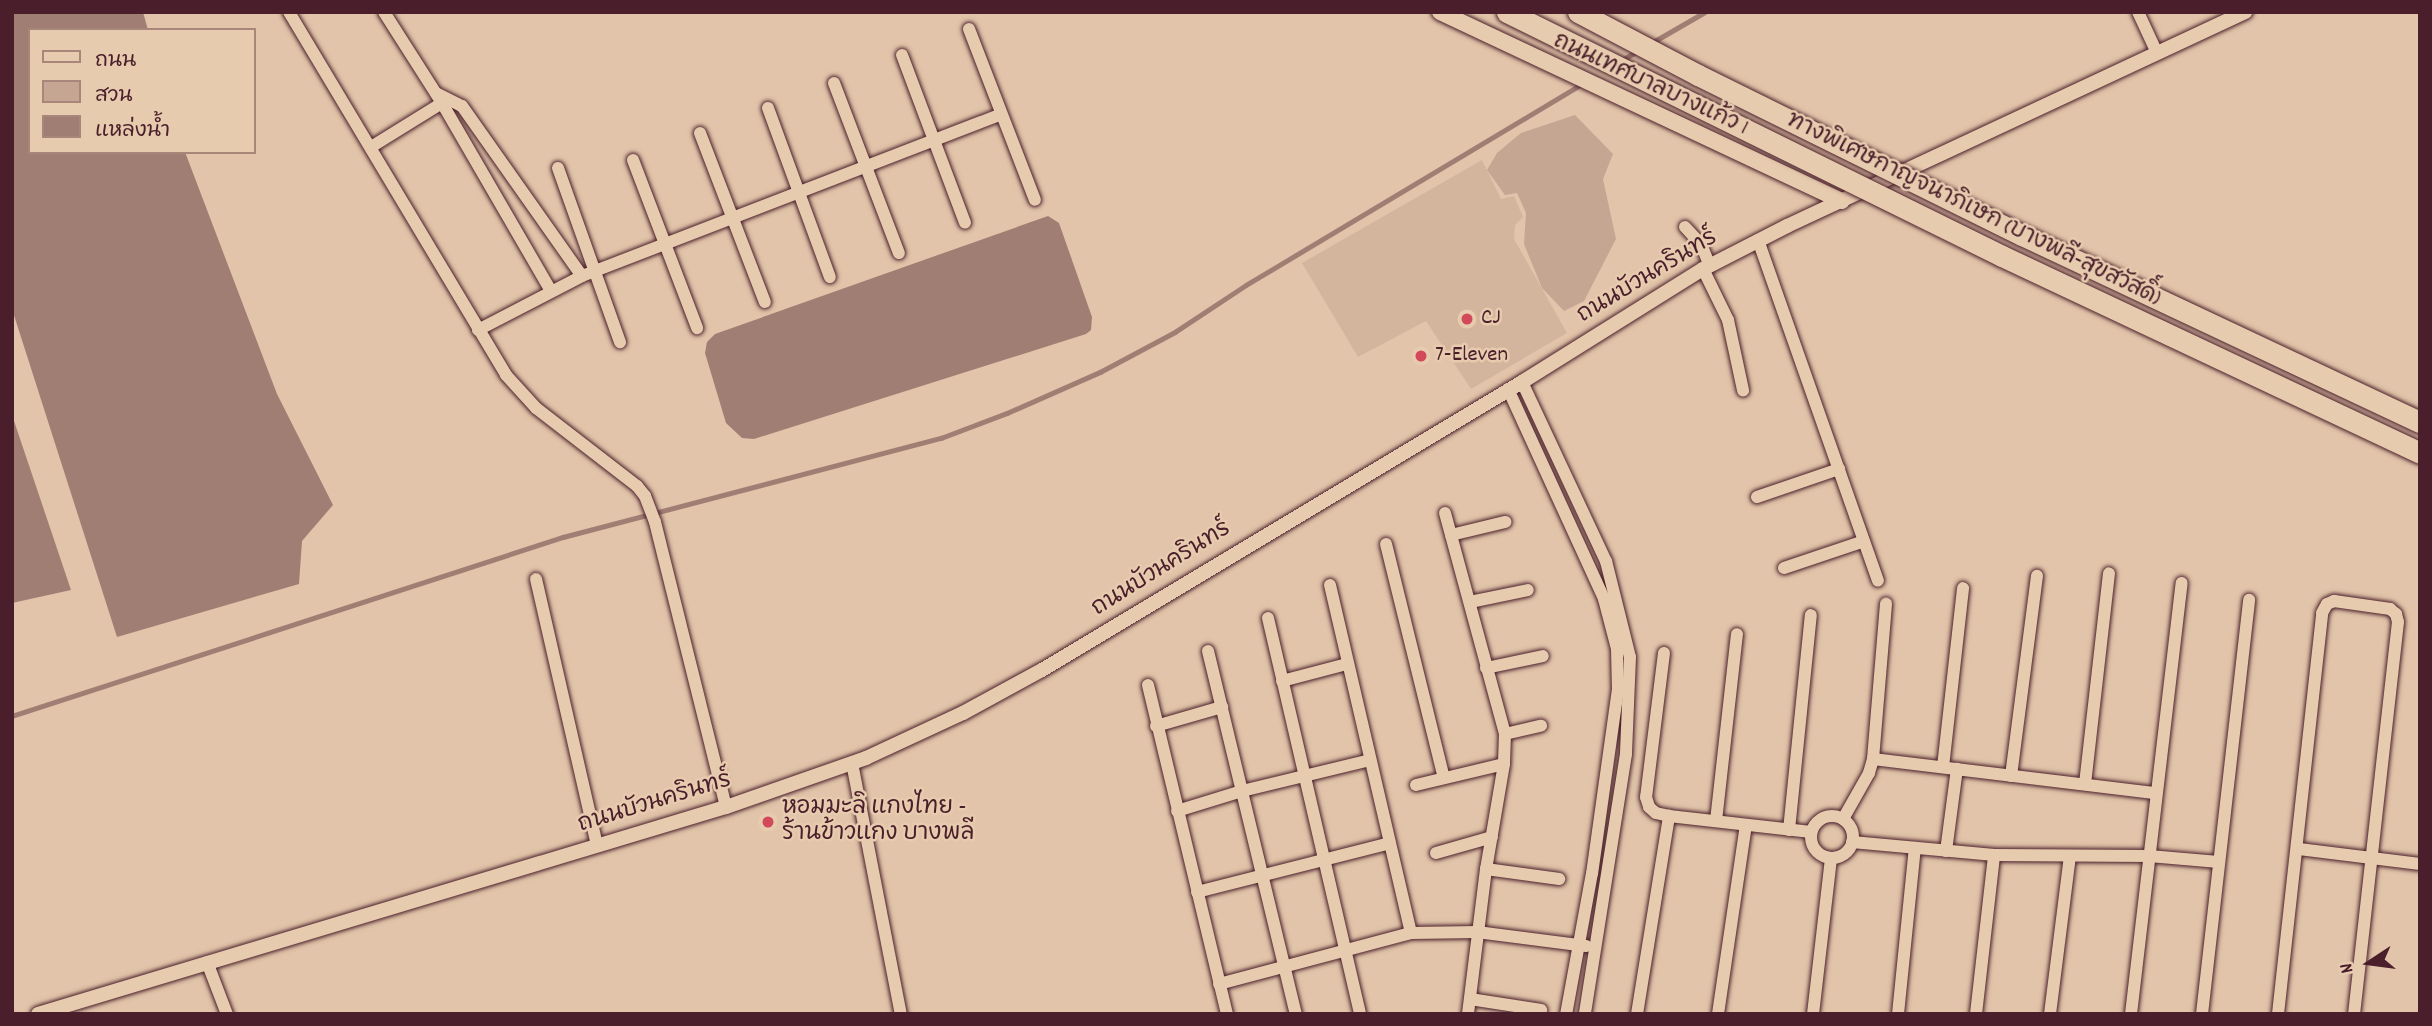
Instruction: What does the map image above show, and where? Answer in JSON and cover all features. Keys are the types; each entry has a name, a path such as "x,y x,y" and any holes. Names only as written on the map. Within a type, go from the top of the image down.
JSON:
{"highway":[{"name":"ทางพิเศษกาญจนาภิเษก (บางพลี-สุขสวัสดิ์)","path":"1507,12 2003,256 2420,453"},
{"name":"ทางพิเศษกาญจนาภิเษก (บางพลี-สุขสวัสดิ์)","path":"1578,12 2010,229 2420,422"}],"main road":[{"name":"ถนนเทศบาลบางแก้ว 1","path":"1440,12 1842,201"}],"street":[{"path":"289,12 478,330 519,392 637,486 650,505 726,807"},
{"path":"384,12 439,98 551,291"},
{"path":"2138,12 2157,53"},
{"name":"ถนนบัวนครินทร์","path":"38,1014 726,807 852,763 964,713 1042,670 1522,382 1707,267 1758,240 2245,12"},
{"path":"969,29 1035,200"},
{"path":"902,55 965,223"},
{"path":"834,83 899,253"},
{"path":"371,147 439,98"},
{"path":"439,98 462,106 589,274"},
{"path":"768,108 830,277"},
{"path":"478,330 589,274 1001,114"},
{"path":"700,134 765,302"},
{"path":"633,160 697,328"},
{"path":"558,168 589,274 620,342"},
{"path":"1685,227 1701,244 1728,320 1743,390"},
{"path":"1758,240 1878,581"},
{"path":"1522,382 1606,561 1630,657 1626,754 1585,1014"},
{"path":"1508,389 1604,599 1617,649 1618,690 1592,873 1566,1014"},
{"path":"1758,497 1839,469"},
{"path":"1445,513 1505,734 1504,764 1486,869 1468,1014"},
{"path":"1451,534 1505,522"},
{"path":"1784,568 1864,541"},
{"path":"1386,544 1444,778"},
{"path":"2085,784 2109,573"},
{"path":"2011,776 2037,576"},
{"path":"536,579 597,845"},
{"path":"2131,1014 2182,583"},
{"path":"1330,584 1411,933"},
{"path":"1943,767 1963,588"},
{"path":"1470,602 1528,590"},
{"path":"2202,1014 2249,600"},
{"path":"2278,1014 2299,849 2322,613 2327,604 2334,601 2390,610 2396,614 2399,622 2354,1014"},
{"path":"1843,819 1874,760 1886,604"},
{"path":"1789,830 1811,615"},
{"path":"1268,618 1360,1014"},
{"path":"1716,821 1737,634"},
{"path":"1208,651 1296,1014"},
{"path":"1664,653 1646,797 1649,807 1657,813 1669,816 1811,832"},
{"path":"1486,668 1543,656"},
{"path":"1282,681 1348,664"},
{"path":"1148,685 1227,1014"},
{"path":"1156,726 1222,706"},
{"path":"1505,734 1541,726"},
{"path":"1177,811 1242,791 1370,760"},
{"path":"1874,760 2156,793"},
{"path":"852,763 901,1014"},
{"path":"1416,785 1504,764"},
{"path":"1946,851 1958,769"},
{"path":"1637,1014 1669,816"},
{"path":"1828,816 1843,819 1851,829 1852,842 1846,852 1831,858 1815,849 1811,832 1815,825 1828,816"},
{"path":"1718,1014 1746,825"},
{"path":"1436,853 1492,837"},
{"path":"1852,842 1994,855 2149,856 2218,862"},
{"path":"1197,892 1390,843"},
{"path":"1899,1014 1915,848"},
{"path":"2299,849 2420,864"},
{"path":"1976,1014 1994,855"},
{"path":"2050,1014 2070,856"},
{"path":"1811,1012 1831,858"},
{"path":"1486,869 1559,879"},
{"path":"1220,984 1411,933 1477,932 1596,948"},
{"path":"207,962 227,1014"},
{"path":"1470,999 1541,1010"}],"shaded area":[{"path":"1482,160 1501,199 1514,196 1523,217 1515,225 1514,239 1567,333 1471,389 1426,321 1358,357 1302,263"}],"green space":[{"path":"1575,115 1613,154 1603,179 1616,239 1584,301 1564,311 1542,288 1524,244 1526,213 1517,193 1505,195 1487,170 1497,153 1521,133"}],"water":[{"path":"12,12 143,12 147,28 28,28 28,154 186,154 277,394 333,505 302,541 299,584 117,637 12,309"},
{"path":"1048,216 1059,223 1092,317 1091,330 1086,334 754,439 742,438 726,423 705,353 707,342 715,334"},
{"path":"12,415 71,590 12,603"}],"waterway":[{"path":"1653,42 1705,12"},
{"path":"1622,60 1639,50"},
{"path":"12,716 563,537 941,438 1007,413 1100,372 1175,332 1246,285 1582,84"}],"place":[{"name":"CJ","path":"1467,319"},
{"name":"7-Eleven","path":"1421,356"},
{"name":"หอมมะลิ เเกงไทย - ร้านข้าวแกง บางพลี","path":"768,822"}]}
